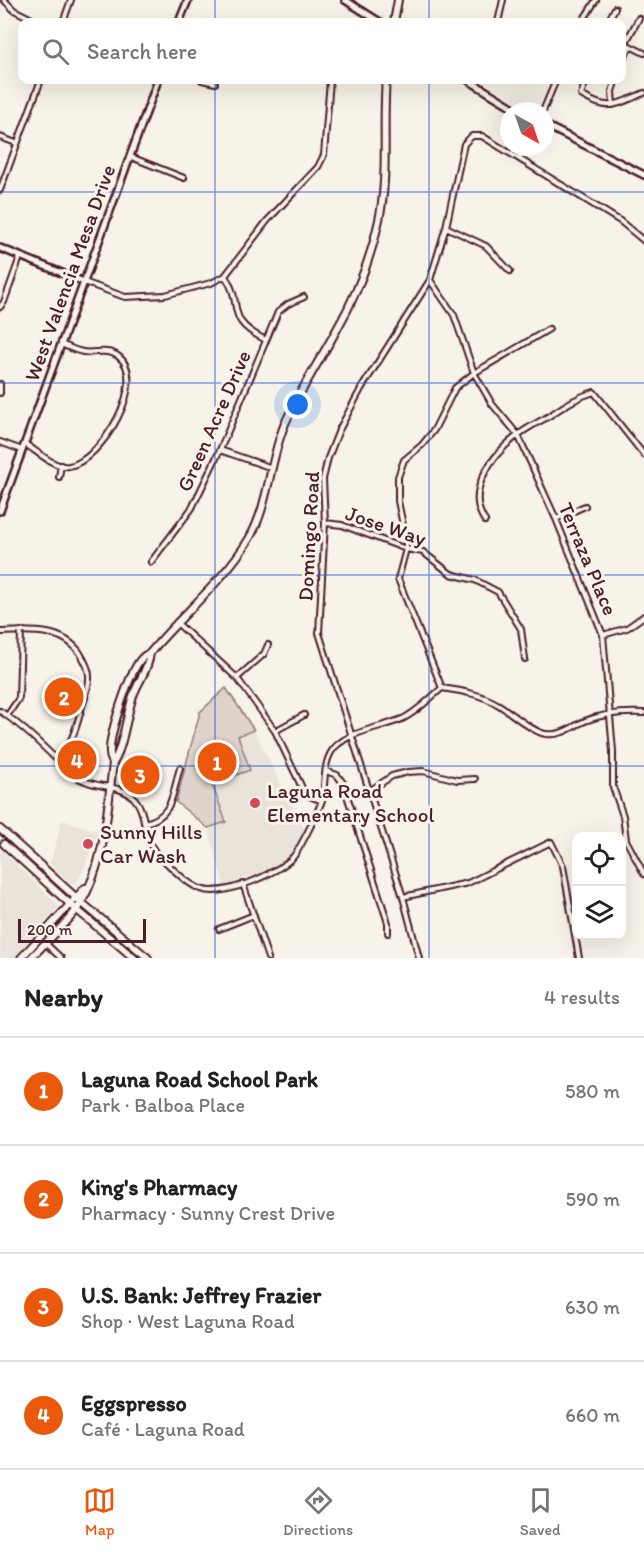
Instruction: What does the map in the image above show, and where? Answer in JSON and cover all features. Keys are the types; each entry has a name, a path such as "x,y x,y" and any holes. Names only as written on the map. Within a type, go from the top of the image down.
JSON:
{"main road":[{"path":"395,18 398,0"},
{"path":"31,958 77,909 97,866 104,842 113,763 118,757 132,699 150,662 150,653 229,567 249,538 265,500 281,433 291,408 357,290 375,240 382,207 386,84"},
{"path":"0,829 75,897 148,958"},
{"path":"2,843 134,958"},
{"path":"21,958 75,897 88,886"}],"street":[{"path":"4,0 14,10 30,18"},
{"path":"64,18 70,0"},
{"path":"181,18 188,0"},
{"path":"345,0 374,18"},
{"path":"499,18 503,0"},
{"path":"585,18 596,0"},
{"path":"610,18 615,8"},
{"path":"626,42 639,18"},
{"path":"626,44 644,53"},
{"path":"0,190 39,84"},
{"name":"West Valencia Mesa Drive","path":"0,510 157,84"},
{"path":"0,248 125,297 165,296 211,283 225,276 267,220 318,167 324,155 330,84"},
{"path":"475,84 504,102"},
{"path":"547,102 554,84"},
{"path":"585,84 581,95 608,109 644,93"},
{"path":"613,105 612,91 615,84"},
{"path":"554,130 644,175"},
{"name":"Domingo Road","path":"418,958 403,897 319,633 325,523 324,479 328,458 339,430 361,389 430,280 446,227 465,144 472,136 482,136 519,158"},
{"path":"0,137 16,143"},
{"path":"131,157 184,178"},
{"path":"519,158 620,220 644,241"},
{"path":"446,227 486,246 510,271"},
{"path":"0,307 4,302 20,257"},
{"path":"225,276 231,286 236,315 244,327 266,340"},
{"name":"Terraza Place","path":"430,280 454,315 474,373 492,404 518,435 556,519 603,635 613,751 613,787 623,816 627,840 644,874"},
{"name":"Green Acre Drive","path":"151,562 192,508 220,450 278,312 288,304 304,297"},
{"path":"442,688 398,579 406,549 406,540 398,501 398,477 404,460 422,445 434,430 455,388 474,373 549,329"},
{"path":"0,442 24,447 68,467 83,461 101,443 129,391 126,363 116,355 100,351 83,352 61,344"},
{"path":"0,384 0,393"},
{"path":"485,521 478,511 479,486 501,450 518,435 581,396 594,392 644,455"},
{"path":"220,450 272,468"},
{"path":"59,477 61,465"},
{"path":"556,519 585,506"},
{"name":"Jose Way","path":"325,523 342,525 406,549 423,552 452,574 475,580 498,592 521,629 525,659"},
{"path":"603,635 627,628 644,616"},
{"path":"177,622 237,678 275,731 305,794 322,801"},
{"path":"0,632 52,633 62,636 75,645 87,666 89,679 78,724 69,745 57,760"},
{"path":"8,716 19,698 21,632"},
{"path":"237,678 264,654 268,645"},
{"path":"0,711 71,774 86,782 126,792 133,797 141,811 147,838 153,849 195,886 212,892 243,884 278,870 295,855 322,801 328,758 333,749 351,736 405,718 442,688 480,695 543,734 554,735 568,731 582,722 609,714 644,713"},
{"path":"275,731 304,715"},
{"path":"144,823 157,821 166,813 180,768"},
{"path":"326,771 337,775 343,783 388,923 388,933"},
{"path":"368,792 392,776 408,772 423,771 457,780 475,779"},
{"path":"403,897 468,883 550,842 563,866 579,958"},
{"path":"243,884 268,958"},
{"path":"219,929 254,915"},
{"path":"44,943 61,958"}],"shaded area":[{"path":"226,688 254,730 238,736 250,770 212,784 226,822 208,828 176,802 200,712"},
{"name":"Laguna Road Elementary School","path":"254,730 304,829 290,857 279,866 224,886 208,828 226,822 212,784 249,770 237,736"},
{"path":"62,820 98,831 84,868 78,881 74,884 50,864"},
{"path":"0,849 59,906 14,958 0,958"}],"place":[{"name":"King's Pharmacy","path":"64,697"},
{"name":"Eggspresso","path":"77,760"},
{"name":"Laguna Road School Park","path":"217,762"},
{"name":"U.S. Bank: Jeffrey Frazier","path":"140,775"},
{"name":"Laguna Road Elementary School","path":"255,803"},
{"name":"Sunny Hills Car Wash","path":"88,844"}]}
